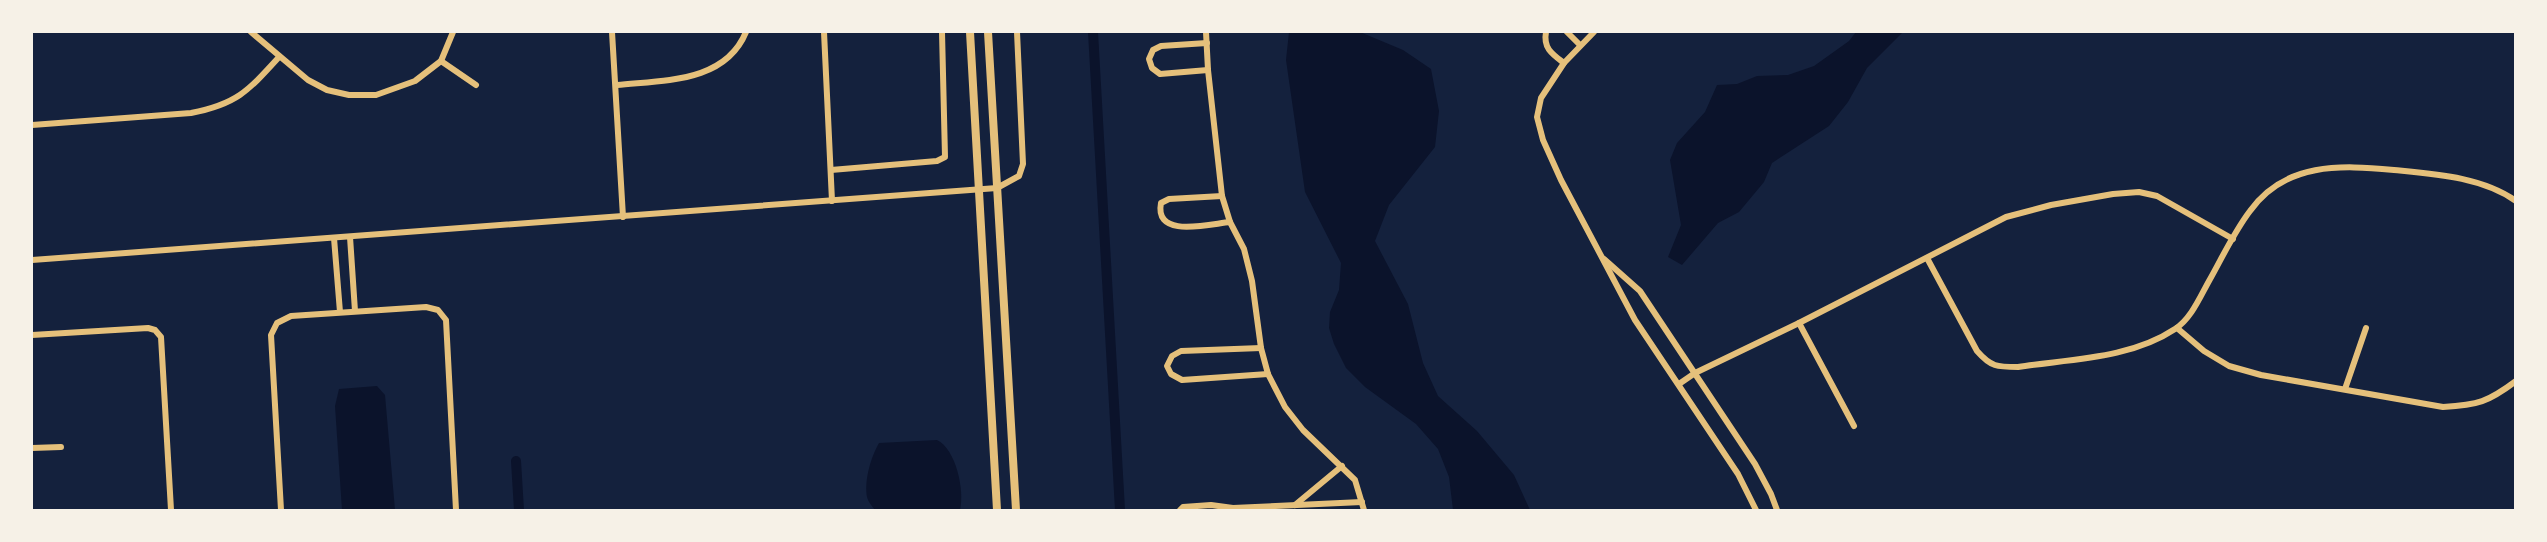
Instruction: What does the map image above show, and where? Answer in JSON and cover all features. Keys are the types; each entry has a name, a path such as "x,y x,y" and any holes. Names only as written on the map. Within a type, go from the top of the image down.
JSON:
{"street":[{"path":"251,32 279,57 327,90 349,96 376,95 415,81 441,61 453,32"},
{"path":"612,32 623,217"},
{"path":"616,85 683,78 709,71 724,62 737,50 746,32"},
{"path":"824,32 832,201"},
{"path":"831,170 937,161 945,158 942,32"},
{"path":"970,32 997,510"},
{"path":"988,32 1016,510"},
{"path":"32,260 997,188 1019,176 1023,164 1017,32"},
{"path":"1206,32 1222,196 1230,222 1244,249 1252,281 1261,348 1268,374 1285,407 1303,430 1355,480 1364,510"},
{"path":"1546,32 1544,40 1548,51 1564,63"},
{"path":"1567,32 1580,45"},
{"path":"1594,32 1564,63 1541,98 1537,117 1543,140 1561,180 1635,320 1738,474 1756,510"},
{"path":"1207,43 1161,46 1153,50 1149,59 1152,68 1160,74 1208,70"},
{"path":"32,125 190,113 216,108 235,100 253,86 279,57"},
{"path":"441,61 476,85"},
{"path":"1928,258 1977,351 1987,362 1999,367 2018,367 2137,349 2177,328 2192,311 2250,210 2267,192 2303,171 2321,167 2357,166 2427,173 2483,184 2516,201"},
{"path":"1679,384 1695,373 1799,323 2006,217 2051,205 2113,194 2139,192 2157,196 2233,239"},
{"path":"1222,196 1169,199 1161,203 1160,212 1164,222 1174,227 1230,222"},
{"path":"350,237 356,311"},
{"path":"334,238 340,312"},
{"path":"1602,256 1640,291 1755,464 1777,510"},
{"path":"280,510 271,335 277,323 291,316 426,307 438,310 446,320 456,510"},
{"path":"1799,323 1854,426"},
{"path":"32,336 148,328 155,330 160,337 171,510"},
{"path":"2177,328 2204,351 2229,366 2261,375 2444,407 2473,405 2494,397 2516,381"},
{"path":"2345,389 2366,328"},
{"path":"1261,348 1180,351 1172,356 1167,366 1171,374 1182,380 1268,374"},
{"path":"32,448 61,447"},
{"path":"1294,505 1342,466"},
{"path":"1180,510 1183,507 1211,505 1233,509 1362,502"}],"water":[{"path":"1289,32 1360,32 1403,50 1431,69 1439,111 1435,147 1389,205 1375,241 1408,304 1423,363 1438,396 1477,431 1514,475 1530,510 1453,510 1449,477 1438,449 1416,424 1365,387 1346,368 1329,328 1330,312 1339,290 1341,263 1305,192 1286,60"},
{"path":"1856,32 1903,32 1867,68 1848,102 1829,126 1772,163 1764,182 1739,212 1718,223 1682,265 1668,257 1681,225 1670,160 1677,143 1705,112 1717,85 1737,84 1757,76 1788,75 1814,66 1849,41"},
{"path":"377,386 385,395 395,510 342,510 335,406 339,389"},
{"path":"937,440 944,445 954,461 960,482 960,510 875,510 869,503 866,483 873,455 879,443"}],"waterway":[{"path":"1093,32 1120,510"},
{"path":"516,461 519,510"}]}
